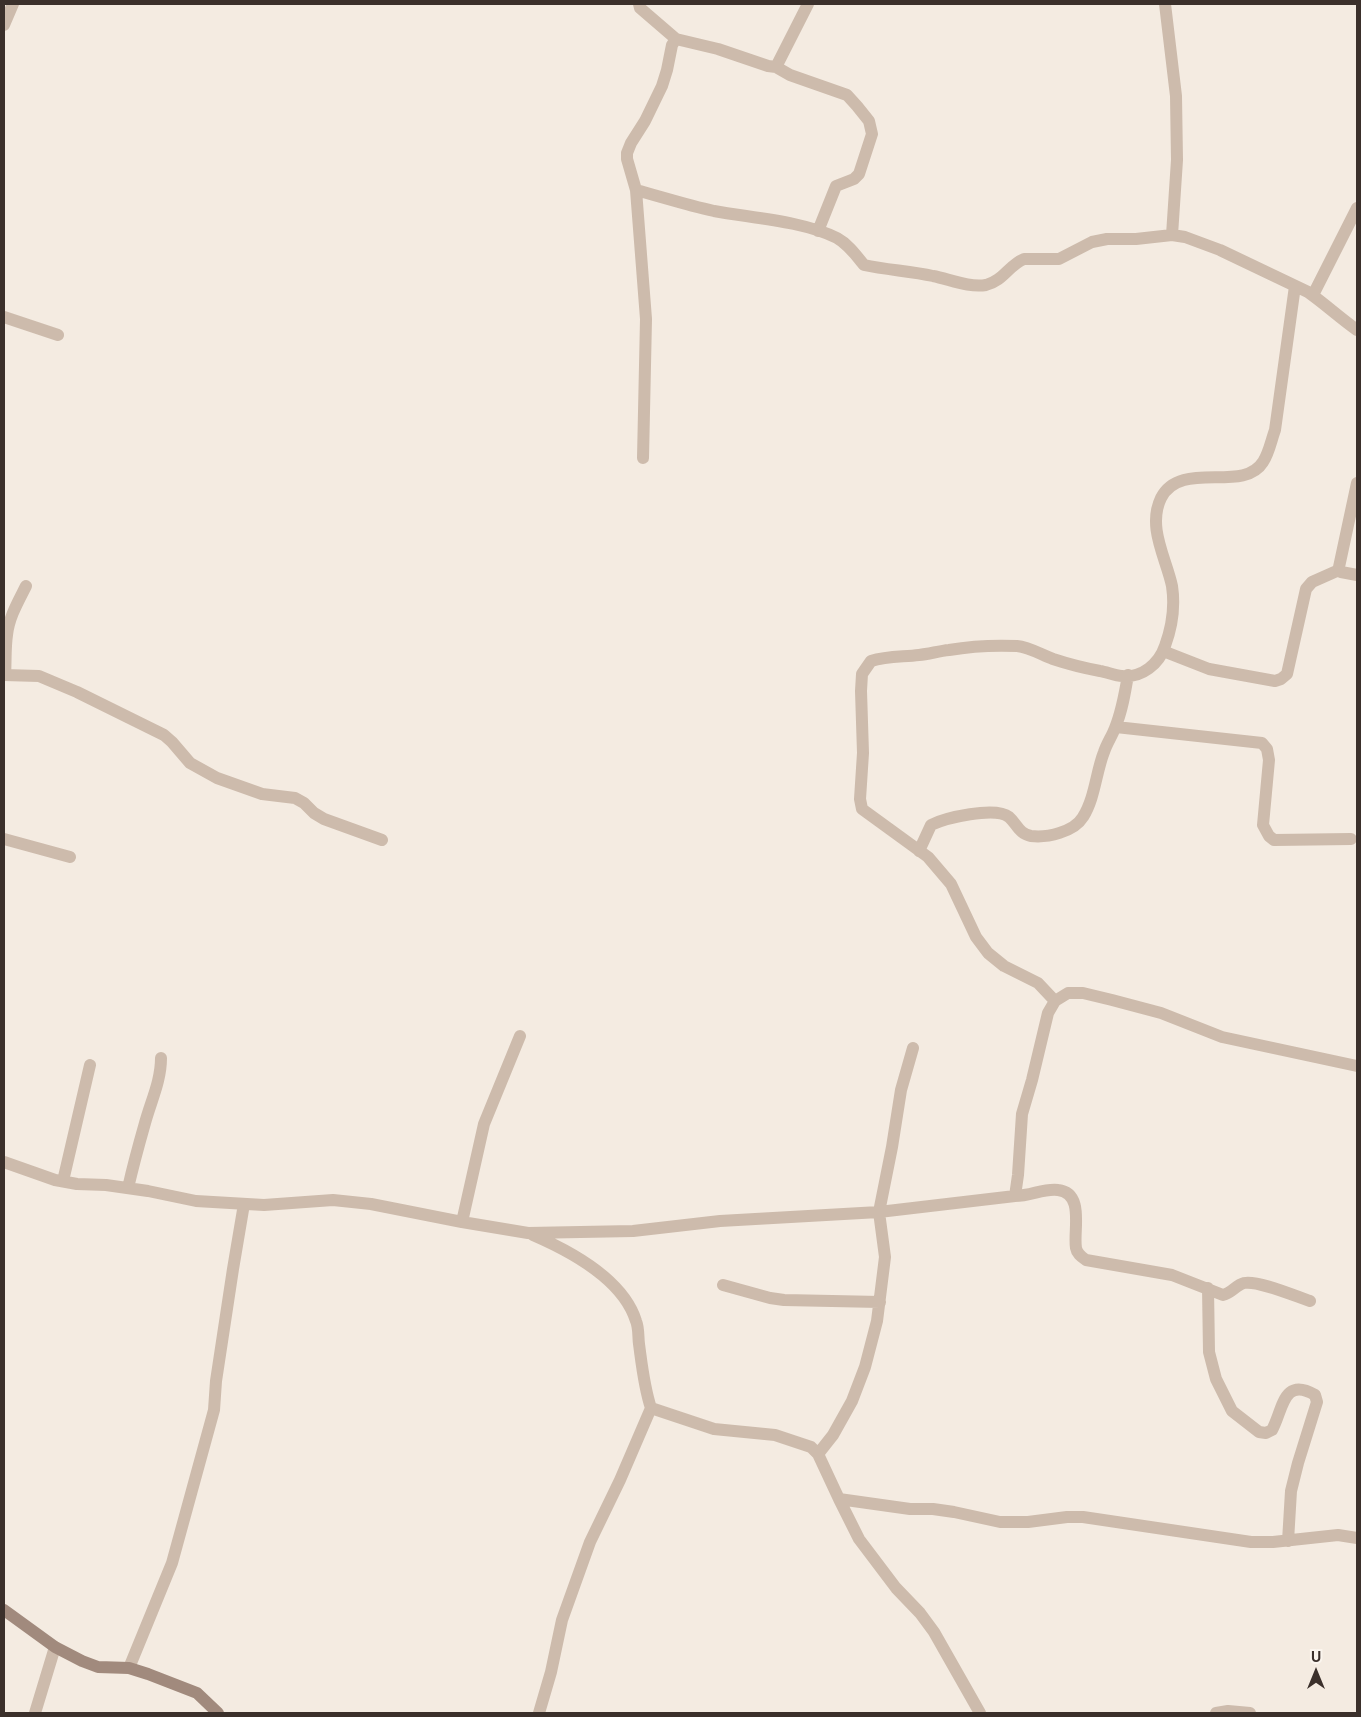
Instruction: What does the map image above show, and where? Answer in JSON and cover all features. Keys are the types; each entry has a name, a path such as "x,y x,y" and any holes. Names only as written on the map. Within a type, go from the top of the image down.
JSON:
{"street":[{"path":"4,25 13,4"},
{"path":"639,4 640,8 676,39 718,49 768,66 776,66 790,75 847,95 858,106 869,121 872,134 859,174 854,179 836,186 818,231"},
{"path":"776,66 808,4"},
{"path":"1165,4 1176,96 1177,160 1172,235"},
{"path":"643,458 646,320 636,190 627,160 627,153 662,86 672,44 676,39"},
{"path":"636,190 712,210 771,220 818,231 838,239 853,251 864,265 934,276 974,285 985,285 1002,278 1013,266 1024,259 1058,259 1085,245 1107,239 1136,239 1172,235 1199,241 1313,295 1357,330"},
{"path":"1313,295 1357,208"},
{"path":"1055,1001 1038,983 1004,966 988,953 976,937 951,884 928,858 862,809 860,799 863,753 862,674 871,661 886,657 921,655 982,646 1020,646 1077,666 1123,676 1146,671 1155,664 1164,651 1174,603 1172,587 1156,530 1156,516 1160,500 1166,490 1191,478 1240,476 1262,464 1268,453 1275,430 1295,286"},
{"path":"4,317 58,335"},
{"path":"1339,570 1357,483"},
{"path":"1164,651 1209,669 1275,681 1281,679 1287,674 1306,589 1312,582 1339,570"},
{"path":"1339,570 1357,575"},
{"path":"26,586 9,622 6,636 5,675 38,676 63,685 164,735 190,763 217,778 262,794 295,798 324,819 382,840"},
{"path":"919,851 931,825 982,813 1003,815 1009,818 1022,833 1030,836 1048,836 1068,830 1083,819 1104,752 1116,727 1128,676"},
{"path":"1116,727 1262,743 1267,749 1269,760 1263,825 1269,836 1274,840 1351,839"},
{"path":"4,839 70,857"},
{"path":"1015,1196 1022,1114 1048,1013 1055,1001 1068,993 1083,993 1161,1013 1222,1037 1357,1066"},
{"path":"462,1222 484,1124 520,1036"},
{"path":"818,1454 833,1435 852,1401 865,1367 880,1302 885,1256 879,1212 901,1090 912,1048"},
{"path":"128,1188 145,1122 161,1072 161,1058"},
{"path":"63,1181 90,1065"},
{"path":"4,1162 63,1181 148,1190 196,1201 244,1204 298,1204 333,1200 371,1204 462,1222 528,1232 634,1231 720,1221 879,1212 1032,1195 1051,1189 1069,1194 1073,1202 1077,1217 1076,1248 1080,1256 1086,1260 1172,1275 1223,1295 1228,1294 1242,1284 1260,1284 1310,1301"},
{"path":"129,1668 172,1563 214,1410 216,1381 231,1278 244,1204"},
{"path":"528,1232 557,1245 584,1262 608,1280 626,1301 636,1321 645,1392 651,1408 620,1480 590,1542 562,1620 552,1672 538,1713"},
{"path":"723,1285 784,1300 880,1302"},
{"path":"1208,1288 1209,1352 1216,1379 1232,1411 1258,1432 1266,1433 1272,1430 1285,1397 1290,1392 1299,1389 1307,1390 1315,1395 1317,1402 1291,1491 1288,1541"},
{"path":"651,1408 714,1429 775,1435 811,1447 818,1454 859,1539 896,1588 920,1613 934,1632 980,1713"},
{"path":"839,1499 910,1510 954,1512 1000,1522 1028,1522 1083,1517 1251,1542 1288,1541 1338,1535 1357,1538"},
{"path":"4,1610 55,1647 98,1668 129,1668 197,1693 218,1713"},
{"path":"35,1713 55,1647"},
{"path":"1216,1713 1228,1711 1250,1713"}]}
